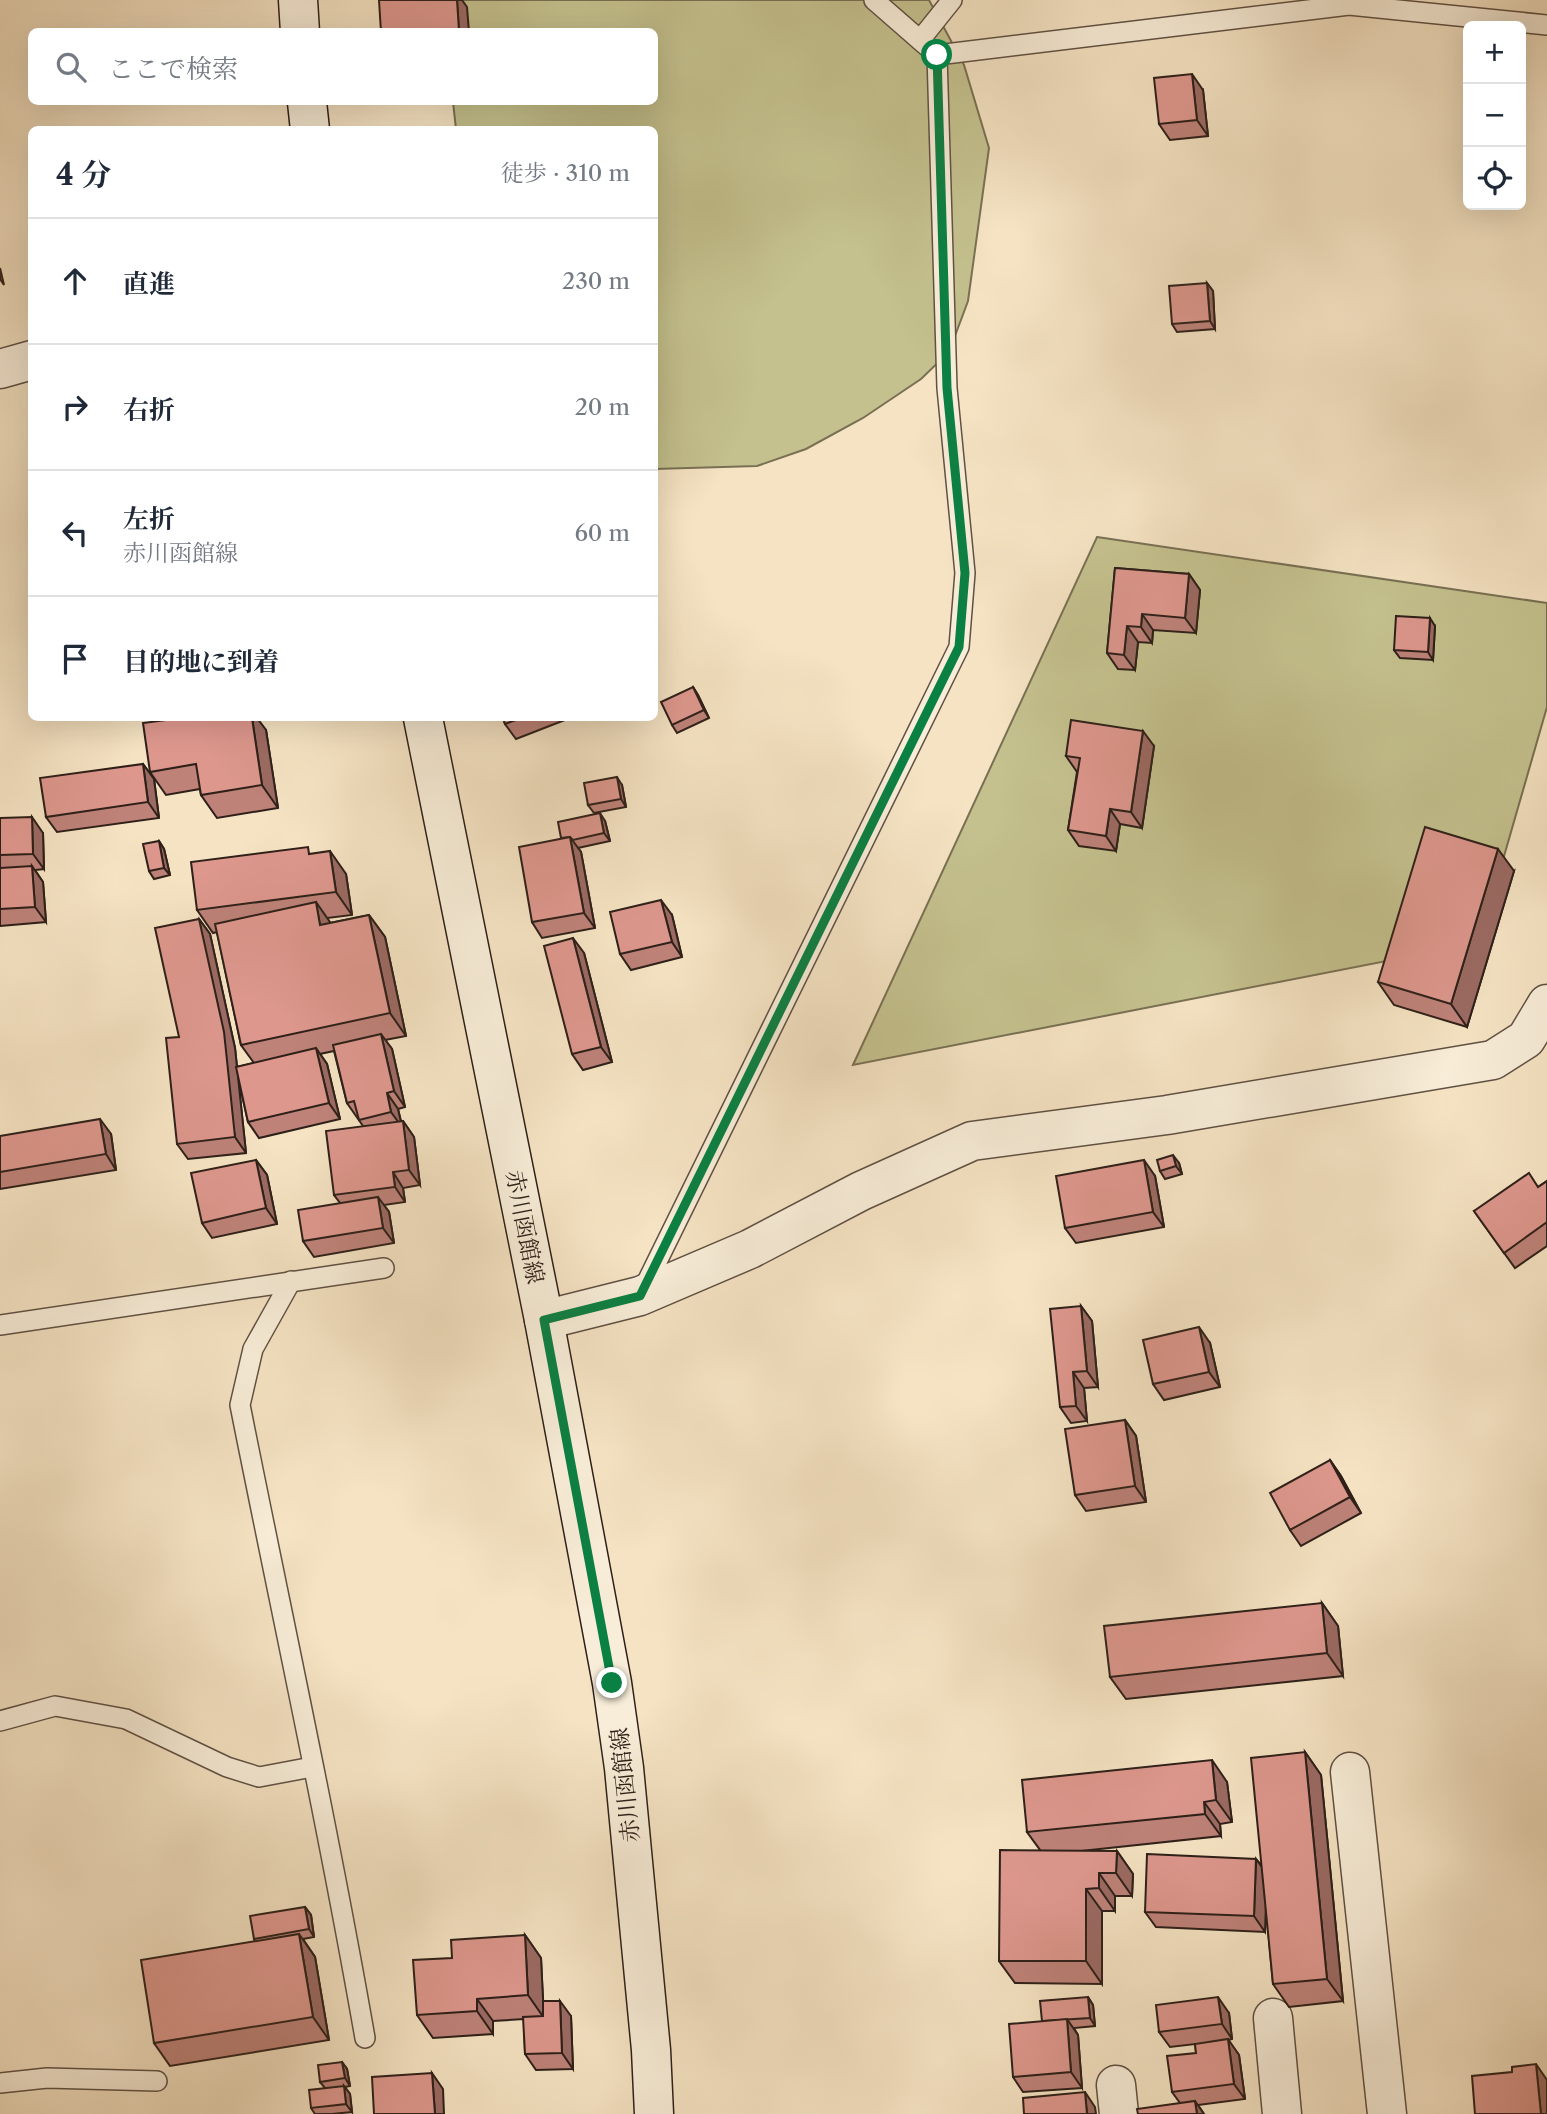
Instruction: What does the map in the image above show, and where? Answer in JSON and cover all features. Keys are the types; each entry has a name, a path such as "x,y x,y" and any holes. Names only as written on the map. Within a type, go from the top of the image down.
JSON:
{"street":[{"path":"298,0 300,28"},
{"path":"307,105 310,126"},
{"path":"0,369 28,361"},
{"name":"赤川函館線","path":"423,721 544,1320 612,1683 624,1768 651,2050 653,2114"},
{"path":"544,1320 640,1296 750,1249 861,1191 972,1141 1167,1115 1493,1060 1526,1039 1547,1004"},
{"path":"1350,1772 1387,2114"},
{"path":"1273,2018 1282,2114"}],"lane":[{"path":"640,1296 959,647 965,573 947,388 937,55 874,0"},
{"path":"920,40 952,0"},
{"path":"937,55 1349,5 1547,25"},
{"path":"0,1325 384,1268"},
{"path":"292,1282 253,1349 240,1405 312,1767 337,1875 365,2038"},
{"path":"0,1721 55,1706 126,1719 227,1767 259,1777 312,1767"},
{"path":"0,2083 47,2078 157,2081"}],"shaded area":[{"path":"441,0 929,0 964,65 989,148 968,301 949,352 921,379 863,418 806,449 757,466 658,469 658,126 456,126 453,105 658,105 658,28 444,28"},
{"path":"1097,537 1547,603 1547,707 1479,943 853,1065"}],"building":[{"path":"379,0 457,0 459,28 381,28"},
{"path":"1192,74 1197,120 1159,124 1154,78"},
{"path":"1207,283 1210,321 1172,324 1169,286"},
{"path":"1115,568 1189,574 1185,618 1142,614 1141,627 1127,626 1124,655 1107,653"},
{"path":"1396,616 1430,618 1428,652 1394,650"},
{"path":"693,687 704,710 672,725 661,702"},
{"path":"1071,720 1143,731 1131,812 1110,809 1106,836 1068,830 1080,758 1066,756"},
{"path":"252,721 262,785 201,795 196,764 150,772 143,723"},
{"path":"143,764 148,802 46,817 40,778"},
{"path":"617,777 621,799 588,805 584,783"},
{"path":"600,813 604,833 573,840 570,837 561,838 558,822"},
{"path":"32,817 33,854 0,855 0,818"},
{"path":"1425,827 1498,849 1451,1004 1378,982"},
{"path":"570,837 584,913 532,922 519,847"},
{"path":"159,841 164,868 149,871 143,844"},
{"path":"308,847 309,854 330,851 336,892 197,910 191,862"},
{"path":"32,866 35,907 0,909 0,868"},
{"path":"661,900 672,942 620,954 610,912"},
{"path":"316,902 320,925 369,915 390,1013 241,1045 215,924"},
{"path":"199,919 224,1032 235,1137 177,1144 166,1038 179,1037 155,928"},
{"path":"573,938 601,1047 572,1054 544,946"},
{"path":"381,1034 394,1091 387,1093 391,1112 359,1120 354,1101 347,1103 333,1045"},
{"path":"316,1048 329,1103 248,1122 236,1067"},
{"path":"100,1119 106,1154 0,1172 0,1136"},
{"path":"403,1121 409,1170 393,1172 395,1187 334,1195 326,1131"},
{"path":"1173,1155 1176,1166 1160,1171 1157,1160"},
{"path":"256,1160 266,1208 202,1223 191,1173"},
{"path":"1144,1160 1153,1212 1065,1228 1056,1176"},
{"path":"1529,1173 1538,1187 1547,1181 1547,1222 1504,1253 1474,1211"},
{"path":"378,1197 383,1228 303,1241 298,1210"},
{"path":"1081,1306 1087,1371 1073,1372 1076,1406 1060,1407 1050,1309"},
{"path":"1199,1327 1209,1372 1153,1384 1143,1340"},
{"path":"1125,1420 1135,1486 1075,1495 1065,1429"},
{"path":"1330,1460 1350,1497 1290,1530 1270,1493"},
{"path":"1322,1603 1327,1653 1110,1677 1104,1626"},
{"path":"1305,1752 1327,1979 1273,1984 1251,1758"},
{"path":"1212,1760 1216,1800 1204,1802 1205,1814 1027,1832 1022,1780"},
{"path":"1000,1850 1117,1851 1116,1873 1099,1873 1099,1888 1086,1889 1086,1961 999,1961"},
{"path":"1147,1854 1256,1859 1254,1916 1145,1912"},
{"path":"305,1907 309,1929 254,1939 250,1916"},
{"path":"299,1934 313,2017 154,2043 141,1960"},
{"path":"525,1935 528,1995 477,1999 477,2011 417,2015 413,1960 452,1958 451,1940"},
{"path":"1088,1997 1090,2018 1042,2021 1040,2001"},
{"path":"1218,1997 1222,2024 1159,2032 1156,2005"},
{"path":"543,2001 560,2001 562,2053 525,2054 523,2017 543,2016"},
{"path":"1067,2019 1071,2072 1013,2077 1009,2024"},
{"path":"1228,2039 1234,2084 1172,2092 1167,2056 1196,2053 1195,2044"},
{"path":"342,2062 345,2078 320,2082 318,2065"},
{"path":"1536,2064 1541,2114 1475,2114 1472,2076 1512,2072 1512,2067"},
{"path":"432,2073 435,2114 374,2114 372,2077"},
{"path":"344,2086 346,2104 311,2108 309,2090"},
{"path":"1085,2092 1087,2114 1024,2114 1023,2098"},
{"path":"1195,2101 1197,2114 1138,2114 1137,2109"}],"route":[{"path":"612,1683 544,1320 640,1296 959,647 965,573 947,388 937,55"}]}
